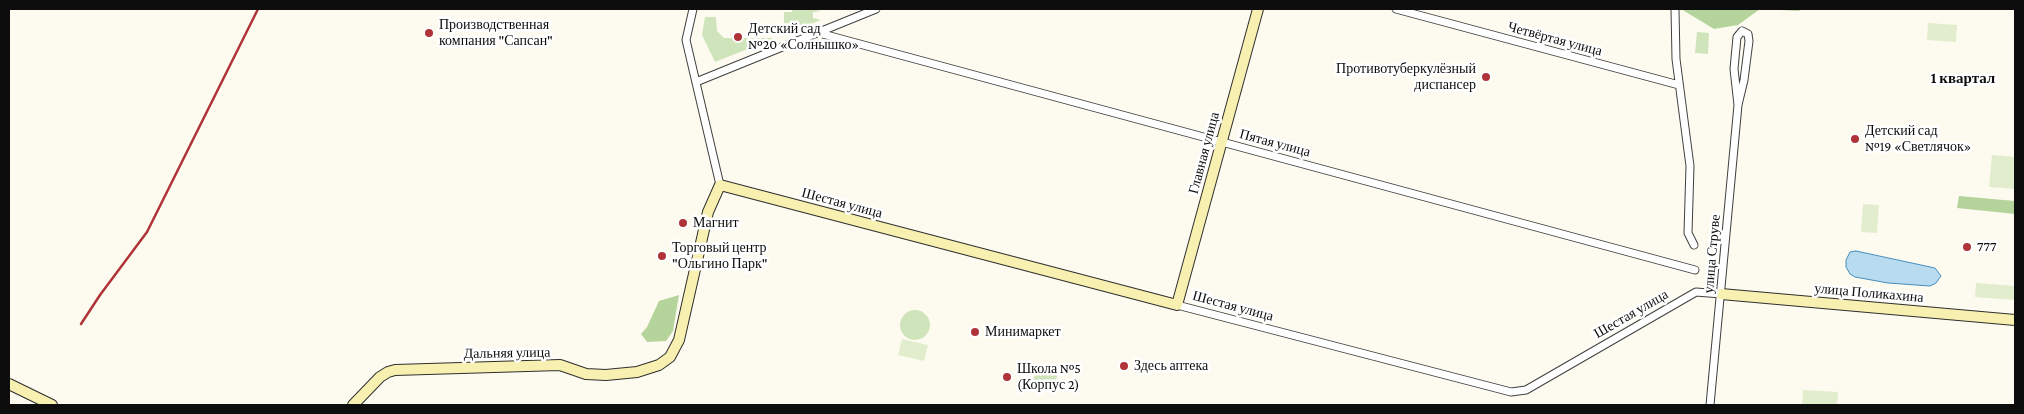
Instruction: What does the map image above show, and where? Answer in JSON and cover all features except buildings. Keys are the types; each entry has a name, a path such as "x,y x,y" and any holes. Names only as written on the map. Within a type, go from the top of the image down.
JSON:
{"street":[{"path":"693,9 686,40 720,185"},
{"path":"696,82 876,9"},
{"name":"Главная улица","path":"1177,305 1258,9"},
{"name":"Четвёртая улица","path":"1396,9 1679,85"},
{"path":"1675,9 1676,60 1690,166 1688,233 1694,245"},
{"name":"улица Струве","path":"1710,405 1738,105 1744,80 1749,41 1744,30 1737,37 1734,69 1738,105"},
{"name":"Пятая улица","path":"819,33 1695,270"},
{"name":"Шестая улица","path":"720,185 1512,392 1526,390 1696,292 1721,294"},
{"name":"Дальняя улица","path":"352,405 380,377 395,370 560,365 586,374 606,376 638,372 659,365 670,357 679,340 708,212 720,185"},
{"name":"улица Поликахина","path":"1721,294 2015,320"},
{"path":"9,384 52,405"}],"green space":[{"path":"792,9 821,11 813,12 813,18 821,20 784,35 784,30 792,30 792,24 784,23 784,12 792,12"},
{"path":"1681,9 1760,9 1738,25 1714,29"},
{"path":"1760,9 1801,9 1799,11"},
{"path":"705,17 716,17 717,31 724,38 773,39 715,62 702,35"},
{"path":"1928,23 1957,25 1956,42 1927,40"},
{"path":"1697,32 1709,33 1708,54 1695,53"},
{"path":"1992,155 2015,157 2015,189 1989,187"},
{"path":"1959,196 2015,201 2015,214 1957,208"},
{"path":"1863,204 1879,205 1877,233 1861,232"},
{"path":"1976,283 2015,286 2015,300 1975,297"},
{"path":"679,295 673,331 666,341 647,342 641,334 647,327 659,301"},
{"path":"915,310 926,314 930,325 926,336 915,340 904,336 900,325 904,314"},
{"path":"902,339 928,345 924,361 898,355"},
{"path":"1036,368 1058,373 1054,387 1033,381"},
{"path":"1803,390 1838,392 1837,405 1802,405"}],"water":[{"path":"1856,251 1935,268 1941,276 1936,283 1930,286 1888,283 1855,277 1850,274 1846,267 1846,260 1850,252"}],"railway":[{"path":"81,324 147,232 258,9"}],"place":[{"name":"Производственная компания \"Сапсан\"","path":"429,33"},
{"name":"Детский сад №20 «Солнышко»","path":"738,37"},
{"name":"Противотуберкулёзный диспансер","path":"1486,77"},
{"name":"Детский сад №19 «Светлячок»","path":"1855,139"},
{"name":"Магнит","path":"683,223"},
{"name":"777","path":"1967,247"},
{"name":"Торговый центр \"Ольгино Парк\"","path":"662,256"},
{"name":"Минимаркет","path":"975,332"},
{"name":"Здесь аптека","path":"1124,366"},
{"name":"Школа №5 (Корпус 2)","path":"1007,377"}],"district":[{"name":"1 квартал","path":"1963,78"}]}
